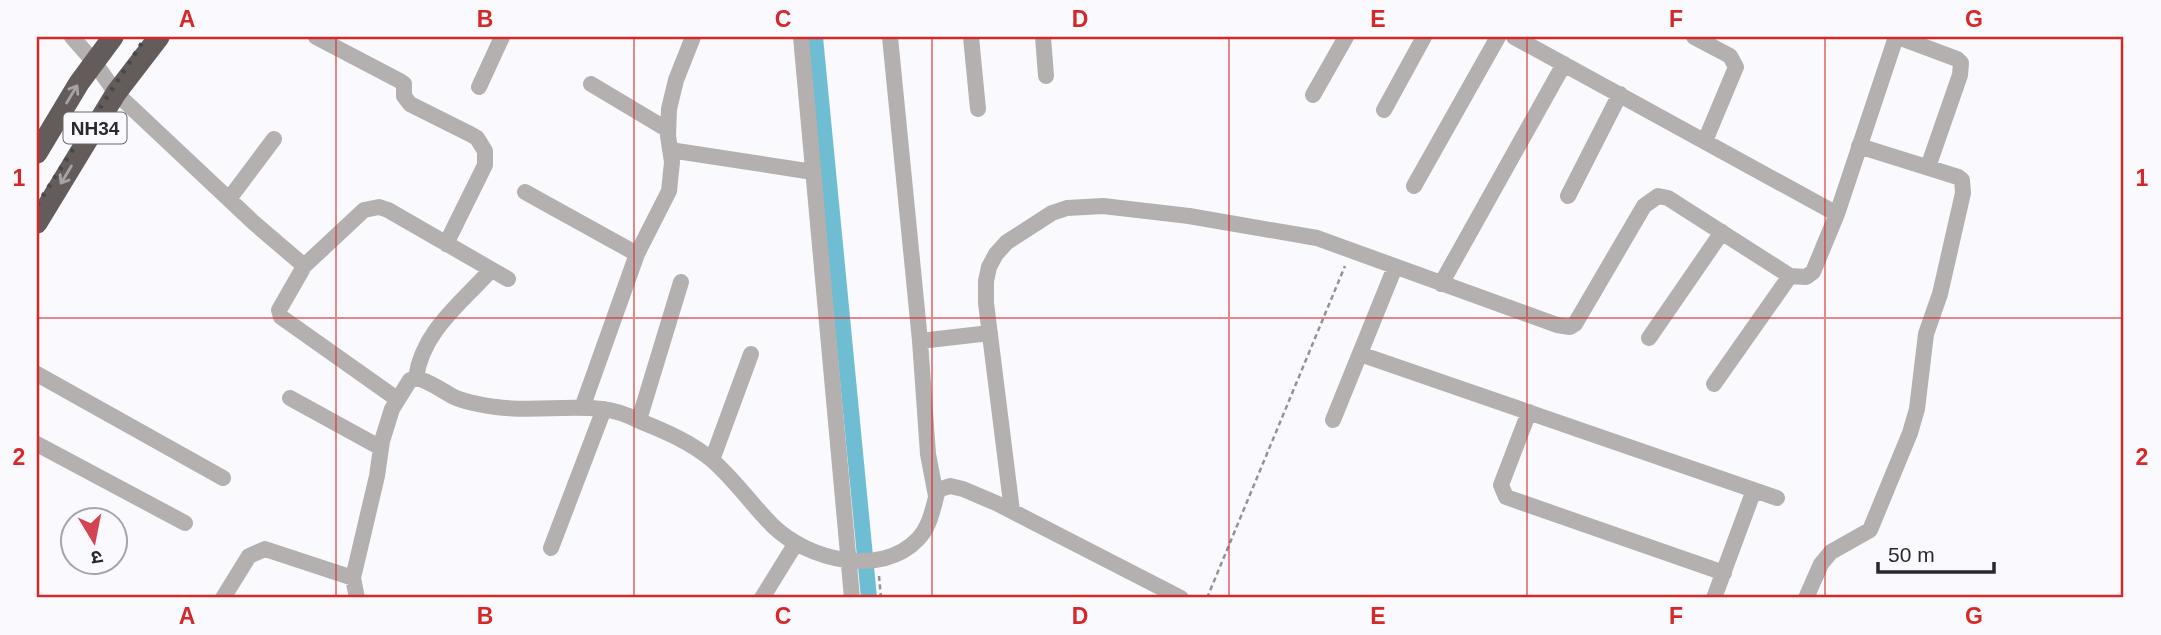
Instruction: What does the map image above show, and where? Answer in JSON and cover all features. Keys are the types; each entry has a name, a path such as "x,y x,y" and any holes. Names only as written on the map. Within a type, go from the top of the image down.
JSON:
{"highway":[{"name":"NH34","path":"37,153 94,62 113,37"},
{"name":"NH34","path":"37,223 116,93 159,37"}],"street":[{"path":"72,37 116,93 229,200 300,261 303,267"},
{"path":"316,37 400,81 404,84 404,96 410,104 470,134 482,144 485,165 446,244"},
{"path":"479,87 502,37"},
{"path":"582,408 637,254 669,191 672,178 667,130 669,108 676,79 693,37"},
{"path":"801,37 813,172 863,560 852,598"},
{"path":"890,37 920,341 928,454 936,496"},
{"path":"971,37 978,109"},
{"path":"1043,37 1046,76"},
{"path":"1313,95 1346,37"},
{"path":"1384,110 1423,37"},
{"path":"1414,186 1498,37"},
{"path":"1514,37 1837,214"},
{"path":"1694,37 1730,56 1736,67 1706,141"},
{"path":"1012,511 989,333 986,281 996,254 1007,242 1035,222 1067,208 1103,206 1177,214 1289,232 1352,250 1557,326 1570,327 1575,324 1644,206 1658,196 1668,198 1790,276 1807,277 1813,272 1837,214 1897,37 1957,59 1961,63 1960,75 1928,167"},
{"path":"1441,284 1564,64"},
{"path":"591,84 667,130"},
{"path":"1568,196 1620,94"},
{"path":"229,200 274,139"},
{"path":"1806,598 1821,564 1830,552 1870,530 1914,421 1926,334 1940,294 1964,188 1958,177 1859,146"},
{"path":"670,150 813,172"},
{"path":"525,192 637,254"},
{"path":"397,399 281,317 279,310 303,267 364,210 370,208 388,210 508,279"},
{"path":"1649,338 1722,232"},
{"path":"1333,421 1395,267"},
{"path":"416,378 421,354 433,333 491,270"},
{"path":"1714,384 1790,276"},
{"path":"639,420 681,282"},
{"path":"920,341 989,333"},
{"path":"712,460 751,354"},
{"path":"1360,354 1777,498"},
{"path":"37,374 223,478"},
{"path":"356,598 353,578 381,448 392,409 410,380 416,378 456,398 495,407 534,410 604,409 639,420 692,445 712,460 775,528 820,555 863,560 894,554 918,539 929,523 939,490 950,486 1012,511 1150,591 1181,598"},
{"path":"290,398 381,448"},
{"path":"551,548 604,409"},
{"path":"1529,412 1501,485 1506,497 1724,573"},
{"path":"37,444 185,523"},
{"path":"1720,597 1724,573 1754,490"},
{"path":"762,598 796,543"},
{"path":"223,598 249,556 265,549 353,578"}],"path":[{"path":"1207,598 1352,250"},
{"path":"863,560 881,598"}],"waterway":[{"path":"815,37 869,598"}],"railway":[{"path":"37,205 146,37"}]}
